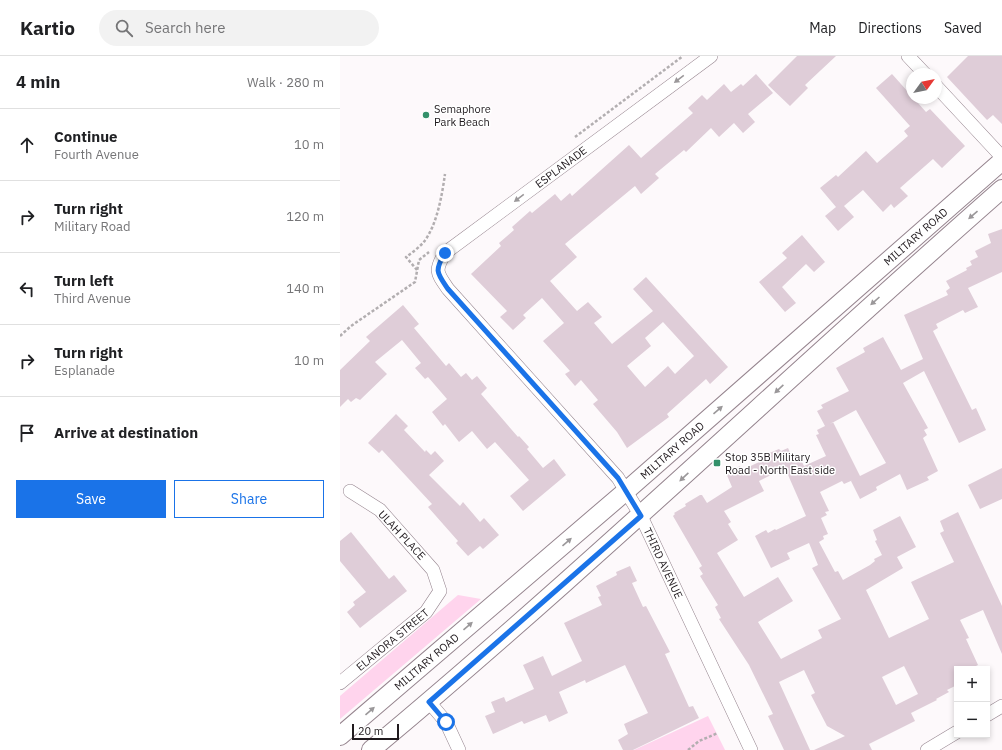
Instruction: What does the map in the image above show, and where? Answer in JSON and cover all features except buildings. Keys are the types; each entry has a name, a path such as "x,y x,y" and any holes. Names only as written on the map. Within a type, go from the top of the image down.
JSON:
{"main road":[{"name":"MILITARY ROAD","path":"340,736 626,491 1002,162"},
{"name":"MILITARY ROAD","path":"371,750 429,702 641,516 874,302 1002,189"}],"street":[{"name":"ESPLANADE","path":"448,289 438,274 438,265 445,253 710,56"},
{"path":"908,56 919,68"},
{"path":"942,92 1002,157"},
{"name":"THIRD AVENUE","path":"448,289 618,478 641,516 751,750"},
{"name":"ULAH PLACE","path":"350,492 380,510 433,570 440,591"},
{"name":"ELANORA STREET","path":"340,683 426,612 440,591"},
{"path":"429,702 446,722 459,750"},
{"path":"990,713 1002,706"},
{"path":"927,750 954,734"}],"path":[{"path":"416,270 406,258 423,242 431,228 442,196 445,174"},
{"path":"340,336 351,326 415,282"},
{"path":"688,750 699,741 718,733"}],"shaded area":[{"path":"458,595 481,599 340,719 340,696"},
{"path":"708,716 725,750 634,750"}],"place":[{"name":"Semaphore Park Beach","path":"426,115"},
{"name":"Stop 35B Military Road - North East side","path":"717,463"}],"route":[{"path":"445,253 438,265 438,274 448,289 618,478 641,516 429,702 446,722"}]}
